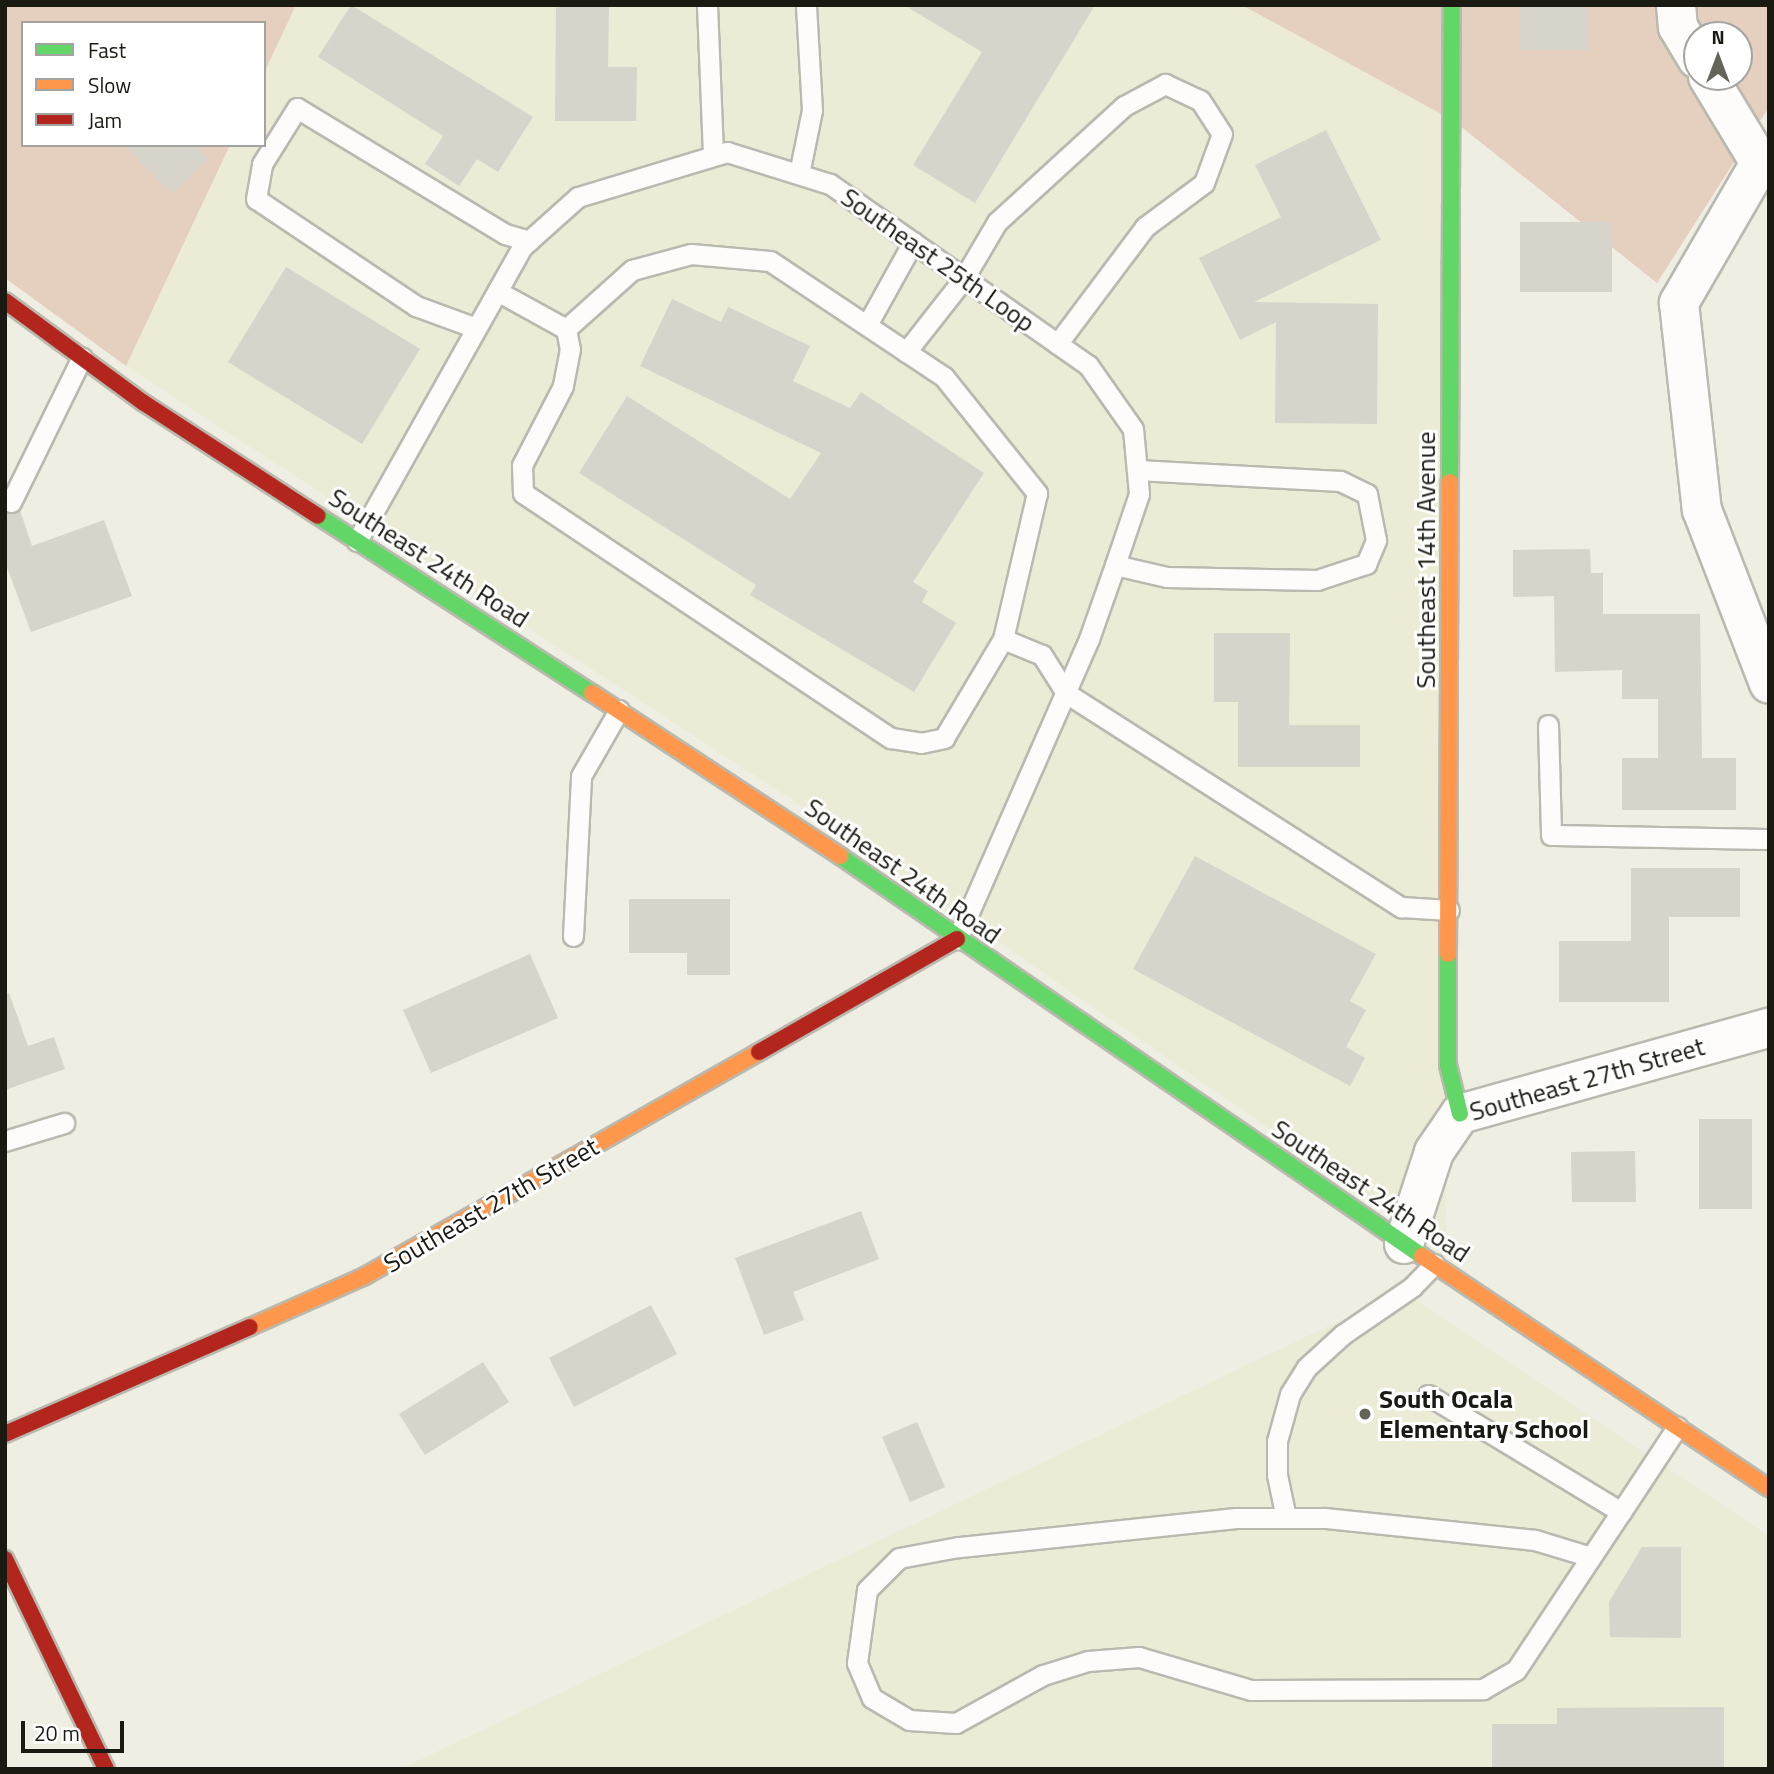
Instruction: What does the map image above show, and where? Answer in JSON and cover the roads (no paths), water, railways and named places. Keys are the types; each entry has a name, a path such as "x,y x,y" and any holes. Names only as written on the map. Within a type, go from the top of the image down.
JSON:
{"street":[{"name":"Southeast 14th Avenue","path":"1452,5 1448,1065 1460,1114"},
{"path":"1676,5 1678,27 1683,35"},
{"path":"1718,91 1765,161 1679,303 1702,510 1769,684"},
{"name":"Southeast 24th Road","path":"5,301 144,403 782,816 957,939 1419,1254 1769,1488"},
{"name":"Southeast 27th Street","path":"5,1434 363,1277 957,939"},
{"name":"Southeast 27th Street","path":"1419,1254 1434,1152 1460,1114 1769,1028"},
{"path":"5,1559 106,1769"}],"lane":[{"path":"707,5 713,155"},
{"path":"799,174 812,110 806,5"},
{"path":"906,352 964,278 997,222 1124,106 1165,84 1200,100 1222,134 1204,183 1145,227 1057,344"},
{"path":"476,328 416,306 256,199 261,164 297,108 505,234 528,241"},
{"name":"Southeast 25th Loop","path":"357,541 497,291 528,241 578,197 727,152 830,184 1088,365 1133,429 1139,494 1115,565 1066,693 957,939"},
{"path":"866,325 913,242"},
{"path":"497,291 566,329 570,349 562,386 522,465 523,493 891,738 921,743 944,738 1003,639 1037,493 944,377 770,261 691,254 632,270 566,329"},
{"path":"11,502 82,357"},
{"path":"1115,565 1167,577 1317,580 1366,564 1376,540 1367,494 1340,481 1137,470"},
{"path":"1003,639 1042,655 1066,693 1401,907 1448,910"},
{"path":"573,936 582,776 620,710"},
{"path":"1548,725 1551,835 1769,839"},
{"path":"5,1141 64,1123"},
{"path":"1286,1518 1276,1469 1282,1416 1290,1394 1306,1368 1342,1335 1412,1287 1419,1254"},
{"path":"1427,1395 1621,1512"},
{"path":"1591,1557 1535,1540 1286,1518 1236,1518 1014,1541 899,1558 867,1590 857,1663 873,1698 882,1704 909,1720 956,1723 1043,1675 1088,1661 1139,1657 1251,1690 1483,1689 1516,1670 1621,1512 1677,1427"}],"place":[{"name":"South Ocala Elementary School","path":"1365,1414"}]}
